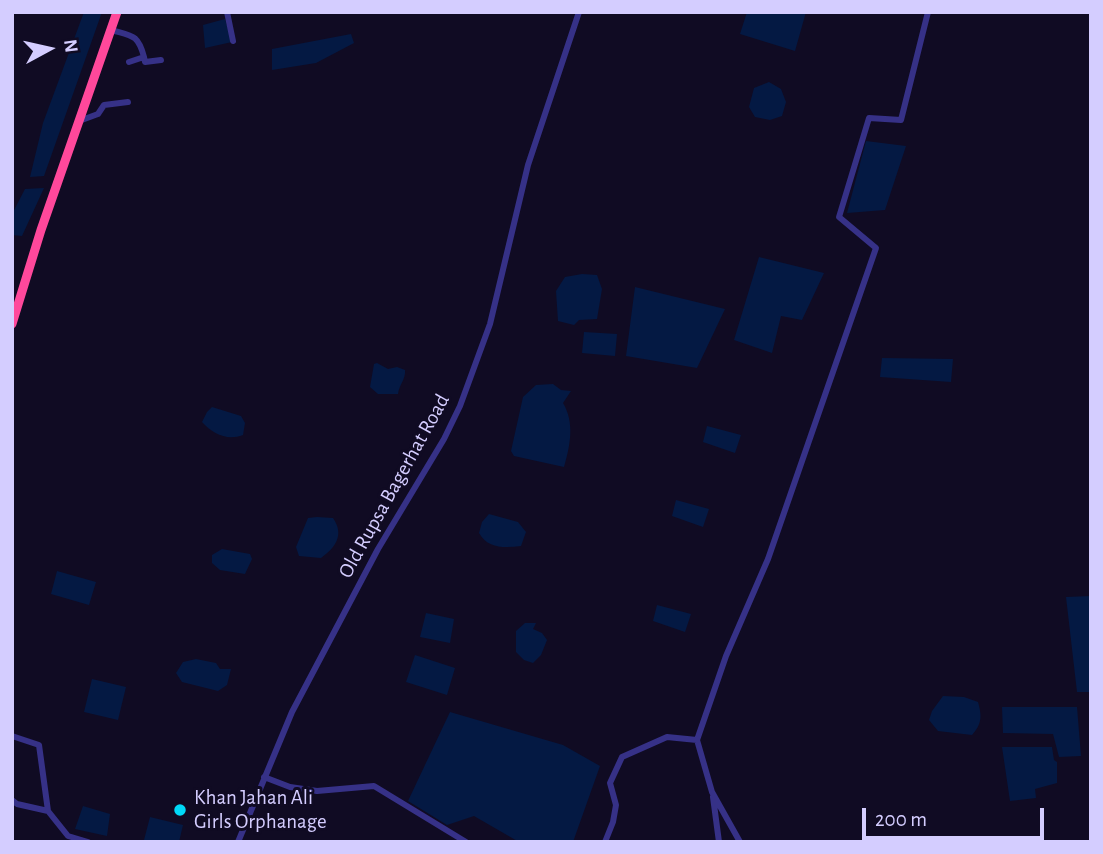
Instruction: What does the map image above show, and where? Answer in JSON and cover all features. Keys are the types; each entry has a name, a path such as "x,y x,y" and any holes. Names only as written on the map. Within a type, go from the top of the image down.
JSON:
{"highway":[{"path":"12,324 41,230 117,12"}],"street":[{"path":"227,12 233,41"},
{"name":"Old Rupsa Bagerhat Road","path":"238,842 292,712 366,572 444,439 460,406 490,324 528,165 579,12"},
{"path":"719,842 712,792 697,740 726,656 768,559 876,248 839,217 869,118 901,120 928,12"},
{"path":"111,30 136,37 145,62 161,61"},
{"path":"129,62 144,57"},
{"path":"79,121 98,114 104,105 128,102"},
{"path":"12,736 39,745 48,811 68,836 88,842"},
{"path":"605,842 616,805 611,783 622,757 667,737 697,740"},
{"path":"264,777 290,787 317,791 373,786 466,842"},
{"path":"712,792 740,842"},
{"path":"12,800 17,804 48,811"}],"water":[{"path":"84,12 102,12 44,176 30,177 43,123"},
{"path":"747,12 806,12 795,51 740,34"},
{"path":"225,19 232,42 205,48 203,25"},
{"path":"351,34 354,43 316,63 272,70 272,49"},
{"path":"769,82 781,89 786,102 782,116 770,120 755,117 749,107 754,88"},
{"path":"866,141 906,146 885,210 847,213"},
{"path":"44,188 22,236 12,235 12,214 25,189"},
{"path":"759,257 824,273 802,320 781,316 772,353 734,340"},
{"path":"597,275 602,289 597,319 579,320 574,325 558,321 556,291 565,277"},
{"path":"635,287 725,309 697,368 626,356"},
{"path":"584,332 617,334 615,356 582,353"},
{"path":"882,358 953,359 951,382 880,377"},
{"path":"374,364 388,369 397,367 405,370 398,394 378,394 370,387"},
{"path":"553,384 561,390 571,391 563,403 570,427 564,467 514,456 511,451 523,397 536,385"},
{"path":"212,407 241,416 245,423 243,435 226,437 206,426 202,422"},
{"path":"707,426 741,435 735,453 703,442"},
{"path":"676,500 709,509 703,527 672,516"},
{"path":"489,514 518,522 526,532 521,546 492,545 483,538 479,533 482,522"},
{"path":"308,518 333,518 337,524 337,541 321,558 299,556 296,547"},
{"path":"222,549 250,554 252,559 245,574 220,570 212,563 212,555"},
{"path":"57,571 96,582 89,605 51,594"},
{"path":"1091,596 1091,692 1077,692 1066,597"},
{"path":"657,605 691,614 685,632 653,621"},
{"path":"426,613 454,619 450,643 420,637"},
{"path":"525,623 536,623 533,629 542,633 547,640 541,655 533,663 524,660 516,652 516,631"},
{"path":"415,655 455,668 447,695 406,682"},
{"path":"196,659 216,663 220,669 231,669 227,685 218,691 182,682 176,673 183,662"},
{"path":"92,679 126,687 118,720 84,712"},
{"path":"943,696 964,697 978,702 980,720 972,735 938,731 929,720"},
{"path":"1002,707 1077,707 1081,756 1059,757 1053,734 1003,733"},
{"path":"450,712 563,745 600,766 573,842 519,842 474,816 447,825 408,801"},
{"path":"1002,747 1052,747 1054,760 1057,762 1057,783 1035,789 1036,798 1010,801"},
{"path":"83,806 110,814 107,836 75,829"},
{"path":"150,817 183,825 179,842 144,840"}],"place":[{"name":"Khan Jahan Ali Girls Orphanage","path":"180,810"}]}
